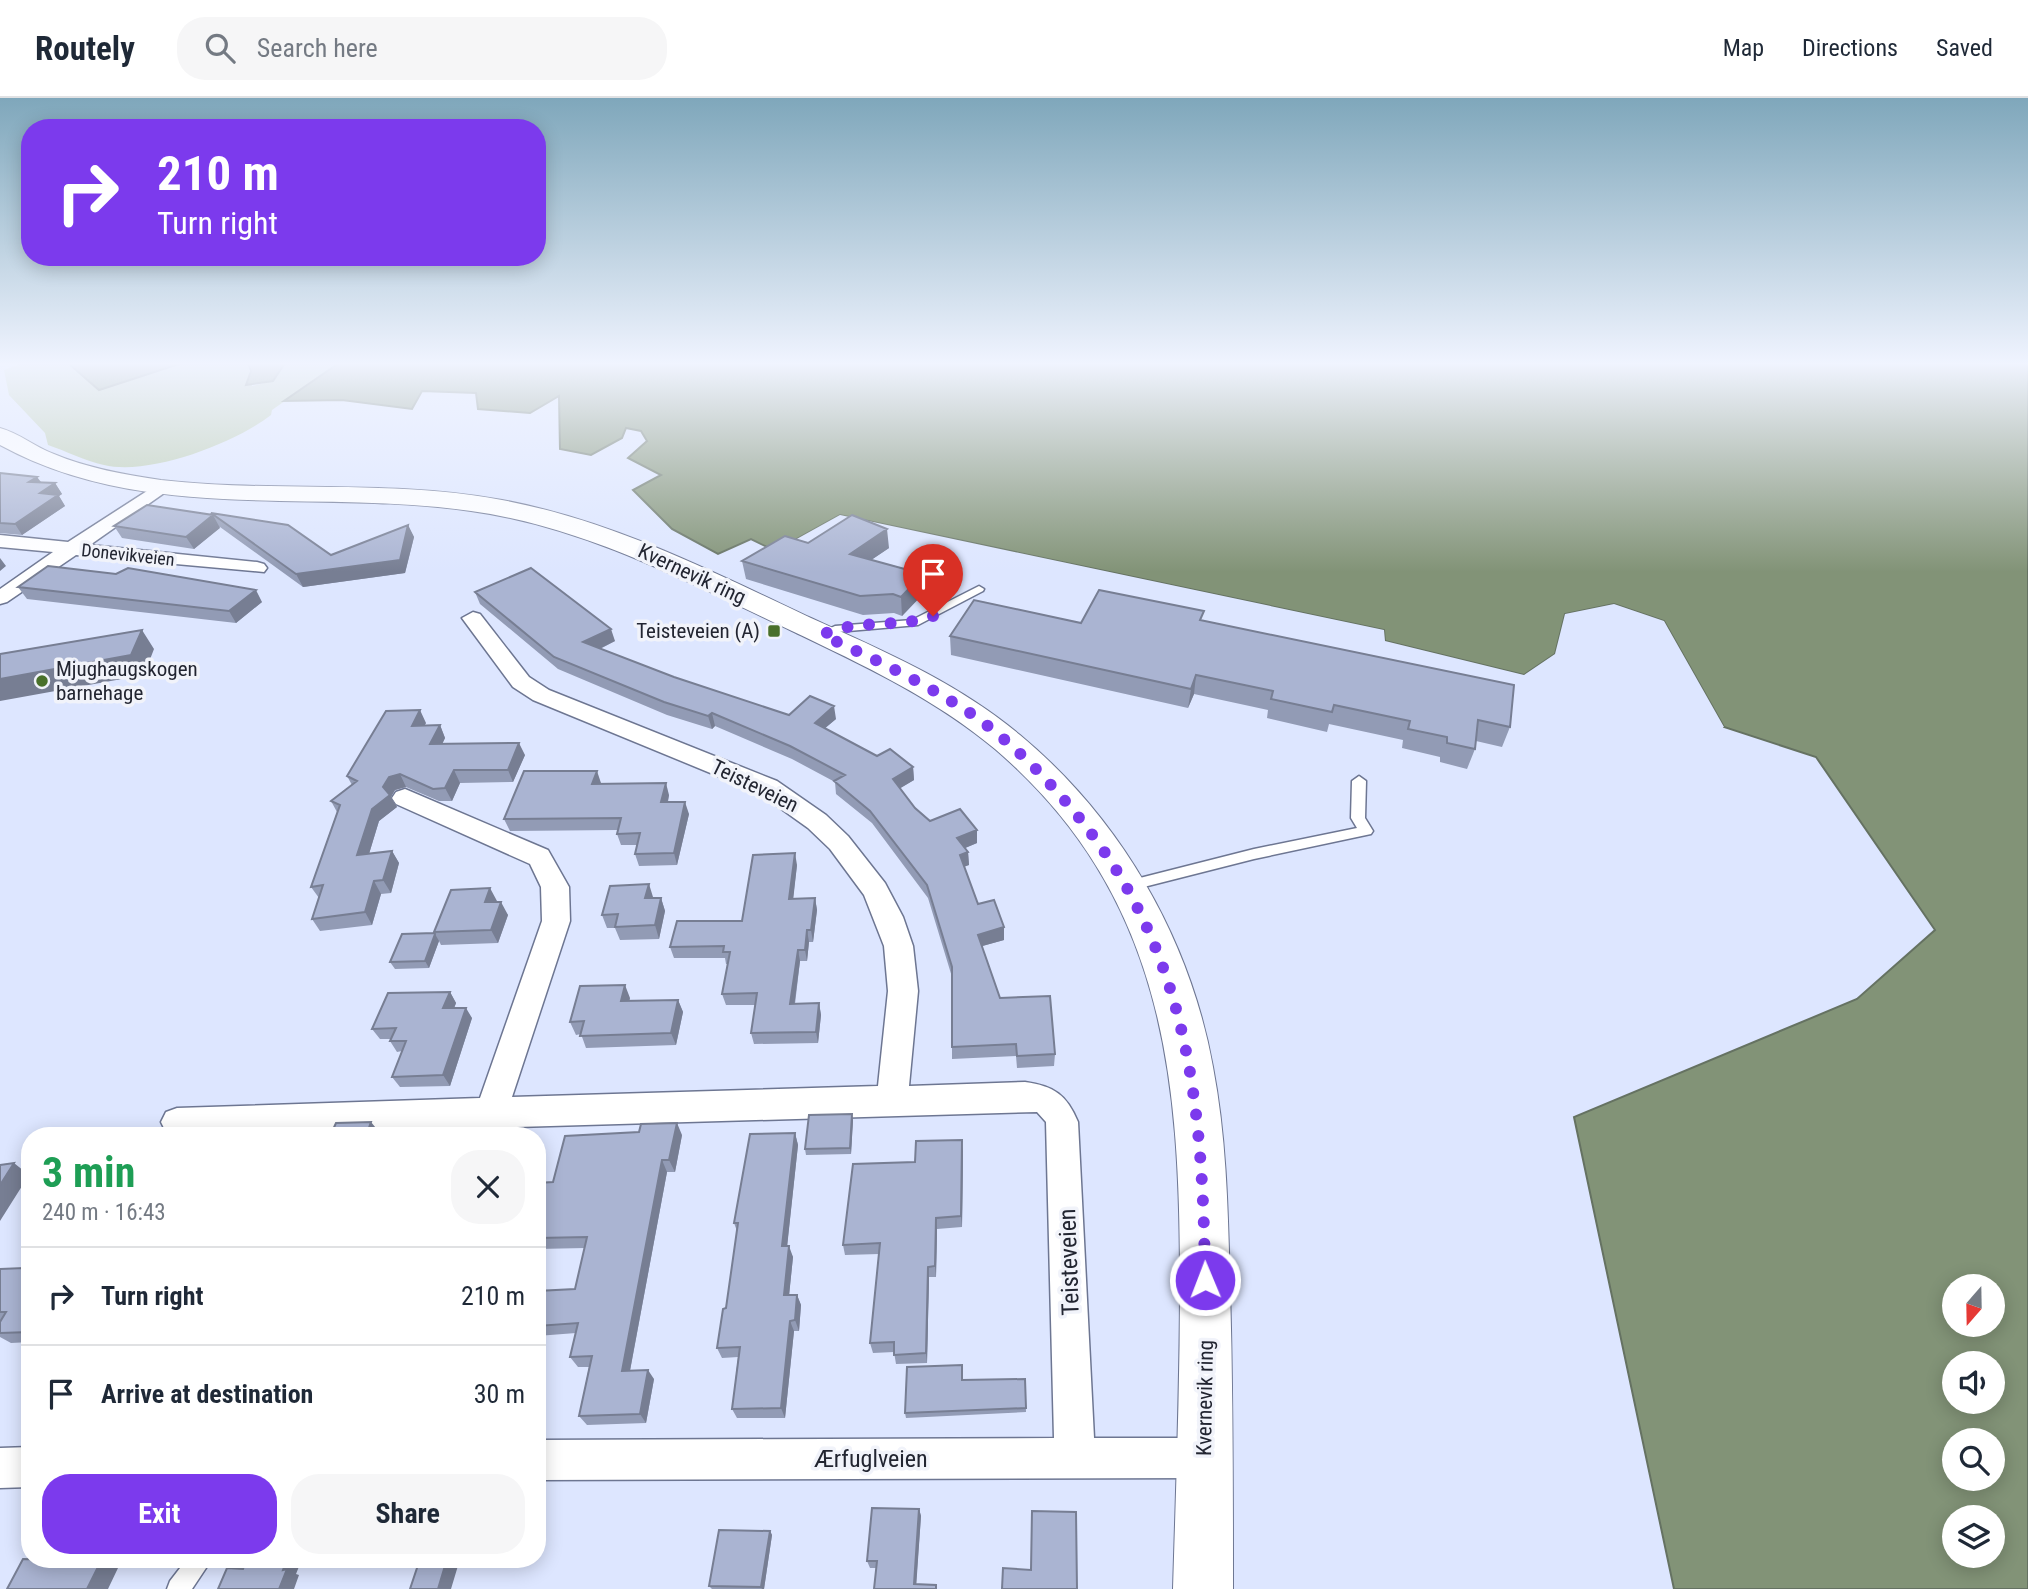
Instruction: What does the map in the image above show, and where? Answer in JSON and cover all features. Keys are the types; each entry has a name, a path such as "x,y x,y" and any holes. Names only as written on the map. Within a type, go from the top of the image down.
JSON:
{"main road":[{"name":"Kvernevik ring","path":"0,435 23,449 60,465 161,487 430,499 522,511 620,541 929,687 1011,745 1051,784 1082,821 1128,886 1167,974 1184,1031 1196,1099 1204,1176 1203,1589"}],"street":[{"path":"0,598 161,487"},
{"name":"Donevikveien","path":"0,541 257,568"},
{"name":"Teisteveien","path":"473,618 521,682 541,695 768,787 803,807 840,839 872,885 894,933 903,976 892,1099"},
{"path":"405,798 539,857 550,870 559,896 555,921 492,1110"},
{"name":"Teisteveien","path":"177,1122 892,1099 1025,1096 1047,1099 1055,1105 1062,1122 1075,1459"},
{"name":"Ærfuglveien","path":"546,1460 1205,1458"},
{"path":"0,1468 21,1467"}],"lane":[{"path":"822,635 835,629 914,623 979,589"},
{"path":"1128,886 1254,854 1366,831 1357,818 1359,781"},
{"path":"178,1589 194,1568"}],"shaded area":[{"path":"45,433 242,433 191,455 144,466 123,467 97,463 48,445"},
{"path":"560,433 624,433 622,438 591,455 560,449"},
{"path":"642,433 2028,433 2028,1589 1674,1589 1574,1117 1857,999 1935,930 1816,757 1724,727 1664,621 1614,604 1565,614 1555,654 1524,675 1385,641 1384,630 840,515 775,551 751,539 718,554 672,529 633,490 661,475 628,458 647,441"}],"pier":[{"path":"840,515 1384,630 1385,641 1524,675 1555,654 1565,614 1614,604 1664,621 1724,727 1719,727 1662,624 1614,608 1568,617 1558,657 1524,679 1384,644 1381,633 840,518 780,552 775,551"}],"building":[{"path":"0,473 37,477 29,482 55,483 40,493 58,495 15,524 0,523"},
{"path":"147,505 213,515 186,537 114,526"},
{"path":"211,513 288,525 331,555 408,525 400,560 296,574"},
{"path":"852,515 887,529 850,554 923,574 901,597 893,594 860,596 742,561 785,536 808,543"},
{"path":"48,566 116,574 128,568 256,590 229,611 18,587"},
{"path":"531,568 611,629 583,642 674,677 789,715 810,696 834,706 815,723 877,756 890,749 913,767 893,779 915,808 930,821 960,809 977,830 957,838 968,852 960,855 978,904 994,900 1004,927 978,935 1000,998 1050,996 1055,1054 1017,1056 1016,1044 952,1047 952,967 927,885 870,811 834,781 845,775 790,746 712,713 708,716 664,702 554,657 475,592"},
{"path":"1099,590 1204,611 1200,620 1514,685 1510,727 1478,720 1475,749 1447,743 1447,737 1408,729 1410,721 1334,705 1332,712 1271,699 1273,691 1196,675 1191,689 950,636 974,600 1081,623"},
{"path":"142,630 131,655 0,679 0,654"},
{"path":"420,710 412,726 440,725 430,744 519,743 508,770 454,770 445,788 433,789 400,774 389,777 383,787 390,795 372,809 357,855 392,851 383,880 374,881 365,912 312,919 323,885 311,887 340,805 331,801 357,781 347,776 386,711"},
{"path":"524,771 597,771 592,784 666,783 661,802 685,802 674,853 635,854 640,833 617,834 621,818 504,819"},
{"path":"795,853 789,899 815,898 811,930 807,930 805,950 798,950 790,1004 819,1003 816,1032 751,1033 757,993 722,994 730,952 723,952 724,946 670,947 677,921 742,921 753,855"},
{"path":"649,884 645,898 661,898 655,925 615,927 618,914 602,915 610,886"},
{"path":"490,888 485,902 501,902 491,930 434,932 451,890"},
{"path":"434,933 425,961 390,962 402,934"},
{"path":"625,985 621,1001 678,1000 671,1033 580,1036 584,1021 570,1022 580,986"},
{"path":"450,992 443,1008 466,1008 443,1075 392,1077 406,1041 390,1041 396,1028 372,1029 388,993"},
{"path":"852,1114 850,1148 805,1149 809,1115"},
{"path":"371,1122 369,1127 334,1127 336,1123"},
{"path":"677,1123 669,1160 662,1160 622,1371 648,1370 640,1414 579,1416 592,1356 570,1357 578,1323 546,1325 546,1291 575,1289 587,1237 546,1238 546,1182 553,1182 565,1136 639,1132 641,1124"},
{"path":"795,1133 782,1246 789,1246 784,1295 797,1295 795,1320 790,1321 781,1408 732,1409 740,1347 717,1348 723,1309 726,1308 738,1223 734,1223 750,1134"},
{"path":"962,1140 961,1216 936,1218 935,1266 928,1267 926,1353 894,1355 894,1342 870,1343 880,1243 843,1245 853,1164 915,1162 916,1141"},
{"path":"14,1163 0,1185 0,1165"},
{"path":"21,1268 21,1332 0,1333 0,1322 6,1312 0,1312 0,1269"},
{"path":"962,1365 962,1380 1025,1379 1026,1408 905,1413 907,1367"},
{"path":"872,1508 919,1509 914,1584 936,1585 936,1589 874,1589 877,1561 867,1561"},
{"path":"1032,1511 1076,1512 1077,1589 1002,1589 1003,1568 1031,1570"},
{"path":"719,1530 770,1531 761,1587 709,1586"},
{"path":"21,1563 21,1568 98,1568 87,1589 7,1589"},
{"path":"227,1568 287,1569 279,1589 218,1589"},
{"path":"417,1568 444,1568 438,1589 410,1589"}],"place":[{"name":"Teisteveien (A)","path":"774,631"},
{"name":"Mjughaugskogen barnehage","path":"42,681"}],"route":[{"path":"933,616 914,623 835,629 822,635 929,687 1011,745 1077,814 1128,886 1167,974 1184,1031 1196,1099 1204,1176 1205,1280"}]}
